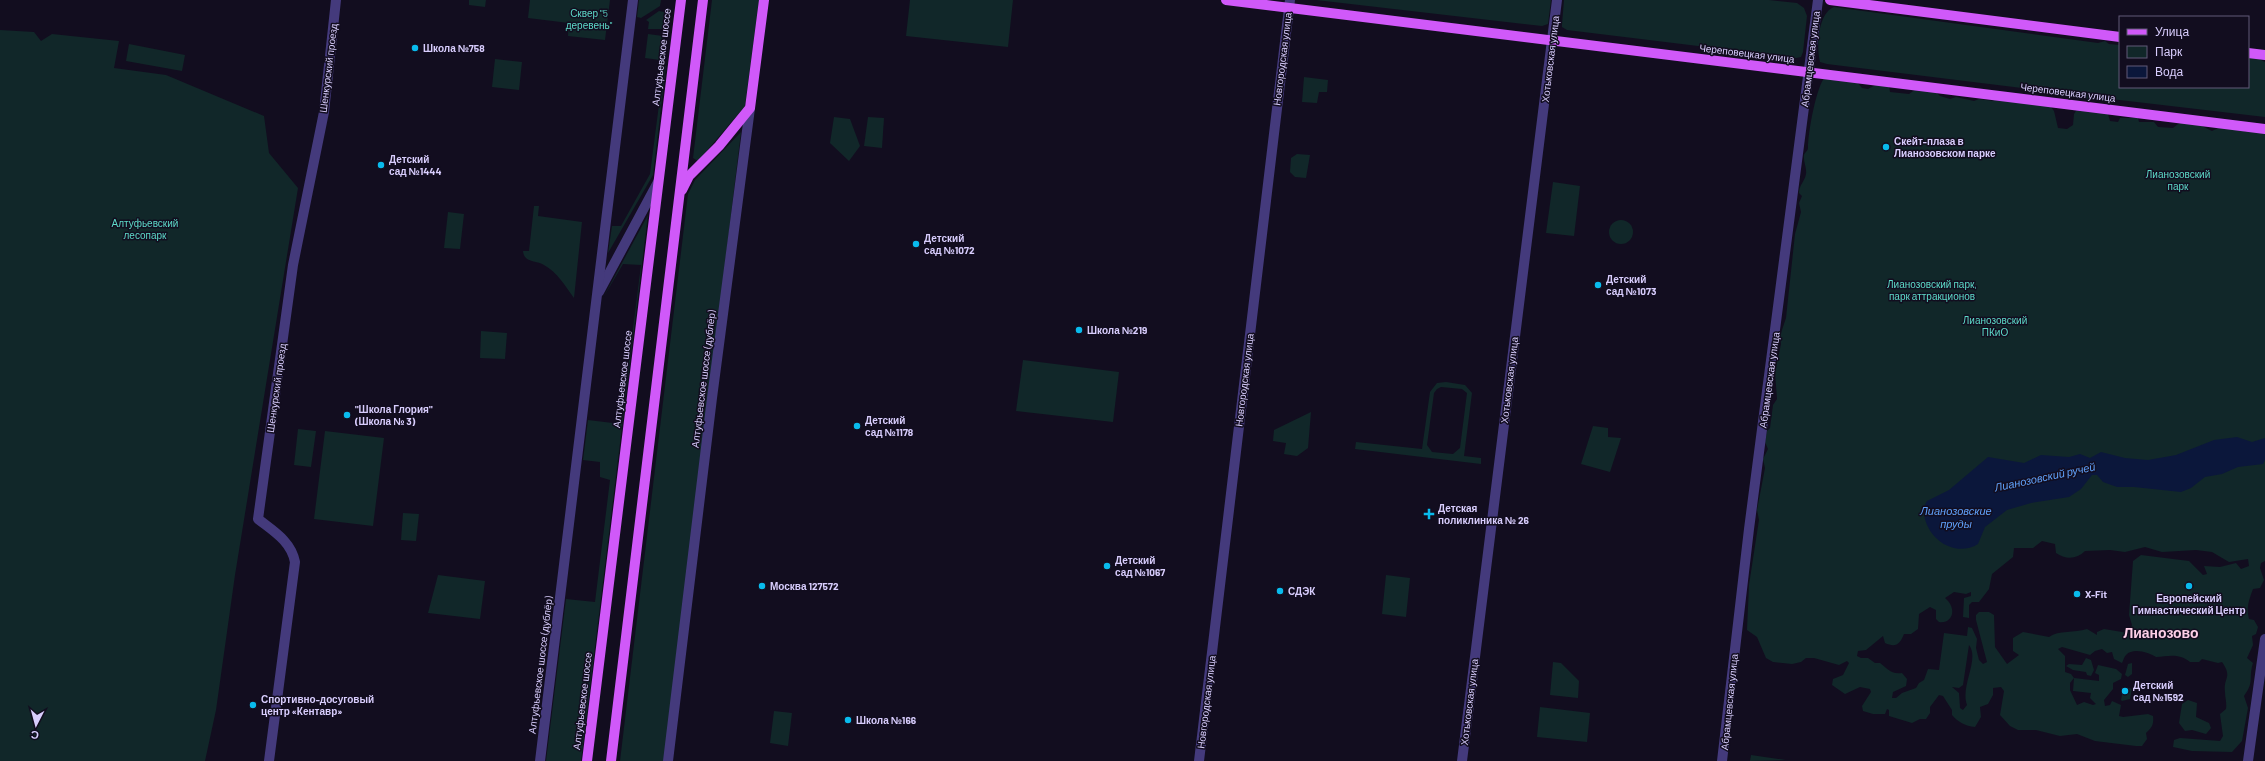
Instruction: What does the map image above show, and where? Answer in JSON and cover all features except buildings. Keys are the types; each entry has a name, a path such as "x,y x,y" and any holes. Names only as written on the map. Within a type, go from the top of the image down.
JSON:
{"main road":[{"name":"Алтуфьевское шоссе","path":"587,761 681,0"},
{"path":"611,761 648,466 678,197 703,0"},
{"name":"Алтуфьевское шоссе (дублёр)","path":"750,108 764,0"},
{"name":"Череповецкая улица","path":"1226,0 1289,4 1552,42 2265,129"},
{"path":"1830,0 2119,37"},
{"path":"2249,53 2265,55"},
{"path":"678,197 689,176 719,146 750,108"}],"street":[{"name":"Шенкурский проезд","path":"269,761 295,562 294,554 280,536 258,519 293,265 324,112 336,0"},
{"name":"Алтуфьевское шоссе (дублёр)","path":"540,761 633,0"},
{"name":"Хотьковская улица","path":"1462,761 1557,0"},
{"name":"Абрамцевская улица","path":"1722,761 1750,524 1818,0"},
{"name":"Новгородская улица","path":"1199,761 1289,4"},
{"name":"Алтуфьевское шоссе (дублёр)","path":"668,761 711,406 750,108"},
{"path":"596,297 658,182"},
{"path":"2249,757 2265,639"}],"green space":[{"path":"469,0 486,0 485,7 469,5"},
{"name":"Сквер \"5 деревень\"","path":"530,0 610,0 605,40 568,36 569,23 528,18"},
{"path":"639,0 661,0 660,6 641,18 637,17"},
{"path":"712,0 759,0 745,106 698,161 693,158"},
{"path":"910,0 1013,0 1008,47 906,36"},
{"path":"1316,0 1551,0 1548,24 1542,26"},
{"path":"1564,0 1769,0 1797,3 1804,8 1807,16 1803,52 1801,57 1796,58 1567,30 1562,27"},
{"path":"1834,7 2098,43 2105,41 2109,44 2119,45 2119,88 2249,88 2249,56 2251,55 2265,62 2265,117 2111,99 2085,99 2071,94 1827,64 1820,62 1818,40 1821,23 1829,10"},
{"path":"659,11 664,12 663,29 648,29 649,22 646,20"},
{"name":"Алтуфьевский лесопарк","path":"0,30 34,32 41,41 52,34 119,41 114,68 166,75 264,116 269,153 298,188 235,575 216,710 205,761 0,761"},
{"path":"648,34 663,36 660,60 645,58"},
{"path":"129,44 185,55 182,71 126,61"},
{"path":"495,59 522,62 519,90 492,87"},
{"path":"664,66 666,66 653,175 608,253 612,226 621,226 650,174"},
{"path":"1304,77 1328,80 1327,92 1319,92 1317,103 1302,102"},
{"name":"Лианозовский парк","path":"1825,77 1857,82 1862,88 1868,89 1879,83 1889,86 1890,92 1909,94 1916,89 1935,91 1940,96 1950,99 1956,97 1974,101 1979,99 1993,101 1996,98 2048,103 2054,111 2058,128 2067,129 2073,125 2074,114 2079,106 2108,114 2110,121 2118,122 2120,118 2138,118 2139,122 2154,122 2158,127 2173,128 2178,124 2188,121 2212,131 2224,125 2240,124 2245,132 2249,130 2265,134 2265,561 2261,563 2260,568 2264,580 2260,588 2253,589 2248,604 2249,619 2254,620 2258,627 2256,634 2252,636 2253,645 2247,658 2253,663 2249,687 2244,696 2248,708 2242,741 2232,752 2192,751 2173,747 2174,740 2180,738 2220,741 2223,736 2220,714 2226,709 2225,687 2227,671 2222,662 2218,663 2202,659 2199,662 2190,662 2178,656 2156,657 2146,652 2133,651 2126,655 2122,663 2114,659 2112,652 2107,653 2102,649 2095,651 2090,655 2062,647 2058,649 2065,656 2065,672 2071,674 2074,678 2099,681 2099,675 2095,673 2098,665 2116,669 2122,674 2121,679 2113,683 2113,689 2104,700 2105,706 2110,705 2112,701 2121,705 2119,716 2123,717 2148,714 2153,716 2152,726 2146,733 2147,739 2142,746 2136,746 2095,741 2077,734 2060,736 2036,730 2018,730 2010,726 2000,715 2004,691 2001,687 1993,688 1993,695 1988,704 1980,707 1981,717 1975,727 1965,725 1957,720 1952,715 1952,710 1943,696 1939,695 1930,707 1930,713 1926,719 1920,719 1912,723 1889,716 1889,710 1887,709 1885,714 1873,714 1863,711 1862,706 1871,692 1870,689 1860,687 1845,694 1832,685 1833,679 1843,675 1849,663 1847,661 1839,665 1814,658 1806,658 1801,662 1792,664 1773,662 1766,658 1757,637 1747,630 1749,585 1759,520 1757,510 1765,468 1763,459 1768,449 1765,442 1767,431 1770,428 1773,405 1777,399 1775,372 1781,344 1780,336 1786,318 1795,234 1801,212 1799,203 1802,196 1799,193 1799,190 1806,172 1804,155 1808,149 1809,132 1813,111","holes":["2042,541 2055,544 2056,553 2067,558 2078,556 2085,551 2110,550 2125,552 2145,547 2162,552 2196,550 2212,552 2229,562 2248,559 2249,566 2241,569 2236,563 2220,567 2204,566 2207,574 2203,575 2189,561 2141,555 2133,561 2129,615 2132,625 2128,633 2104,629 2097,632 2097,635 2087,629 2057,633 2049,637 2023,632 2013,638 2013,651 2019,655 2007,664 1995,647 1994,615 1989,612 1979,612 1976,615 1976,620 1987,662 1983,664 1979,660 1976,648 1977,639 1972,628 1968,627 1967,636 1944,633 1939,670 1928,669 1924,680 1919,683 1916,688 1902,693 1896,698 1892,698 1893,692 1906,686 1907,679 1902,673 1892,672 1880,663 1875,663 1868,658 1861,658 1857,656 1858,651 1866,650 1883,636 1885,643 1892,645 1899,643 1904,634 1911,634 1918,629 1919,614 1930,607 1936,610 1936,619 1939,622 1947,621 1952,615 1952,611 1949,602 1945,598 1954,592 1966,594 1971,592 1971,596 1964,598 1963,617 1969,618 1969,605 1972,602 1979,602 1989,589 1992,574 2013,557 2014,548 2033,548","1969,645 1972,651 1972,658 1966,690 1967,705 1963,710 1960,708 1959,693 1952,687 1959,688 1963,685","2074,678 2073,691 2091,693 2090,698 2096,704 2093,705 2084,702 2077,705 2070,690 2070,683"]},
{"path":"834,117 850,119 860,146 849,161 830,143"},
{"path":"868,117 884,118 882,148 864,146"},
{"path":"741,132 665,761 620,761 688,194 695,180"},
{"path":"1297,154 1310,155 1306,178 1295,177 1290,172 1291,158"},
{"path":"1553,182 1580,186 1574,236 1546,233"},
{"path":"534,206 539,206 538,216 582,222 574,298 561,280 549,268 541,263 531,261 524,255 523,251 529,251"},
{"path":"448,212 464,214 460,249 444,248"},
{"path":"648,215 581,761 546,761 566,599 595,602 610,480 600,477 600,462 583,460 588,420 621,424 641,265 623,264 603,298"},
{"path":"1621,220 1630,223 1633,232 1630,241 1621,244 1612,241 1609,232 1612,223"},
{"path":"481,331 507,333 505,359 480,358"},
{"path":"1023,360 1119,372 1113,422 1016,411"},
{"path":"1446,382 1465,385 1472,393 1464,456 1481,458 1481,464 1355,449 1356,442 1422,449 1430,392 1437,383","holes":["1441,387 1462,389 1467,393 1460,448 1453,454 1432,452 1427,445 1434,393"]},
{"path":"1311,412 1308,448 1297,456 1284,454 1286,443 1273,441 1274,430"},
{"path":"1593,426 1608,428 1608,437 1621,438 1610,472 1581,464"},
{"path":"298,429 316,431 311,467 294,465"},
{"path":"325,431 384,438 373,526 314,519"},
{"path":"403,513 419,514 416,541 401,540"},
{"path":"438,575 485,581 480,619 428,613"},
{"path":"1386,575 1410,578 1406,617 1382,614"},
{"path":"2086,658 2091,660 2094,670 2091,676 2087,675 2086,672 2073,670 2066,666 2069,664 2082,665"},
{"path":"1553,662 1561,663 1579,681 1578,698 1550,695"},
{"path":"2132,663 2132,674 2128,677 2125,675 2128,664"},
{"path":"2123,689 2132,689 2130,699 2122,701"},
{"path":"2188,700 2197,703 2196,717 2209,723 2211,728 2206,734 2192,730 2185,731 2179,723 2182,704"},
{"path":"1540,707 1590,713 1587,742 1537,737"},
{"path":"774,711 792,713 788,746 770,743"},
{"path":"1751,755 1786,760 1750,761"}],"water":[{"name":"Лианозовские пруды","path":"2237,437 2252,442 2265,438 2265,460 2263,464 2238,467 2222,474 2205,477 2191,488 2181,492 2134,487 2117,487 2103,482 2097,475 2092,475 2081,489 2069,497 2031,503 2007,510 1985,527 1978,544 1970,548 1954,548 1946,545 1933,534 1925,519 1924,507 1927,501 1949,490 1988,457 2024,463 2041,455 2069,457 2080,454 2090,458 2101,452 2125,458 2148,460 2176,455 2214,440"}],"place":[{"name":"Школа №758","path":"415,48"},
{"name":"Скейт-плаза в Лианозовском парке","path":"1886,147"},
{"name":"Детский сад №1444","path":"381,165"},
{"name":"Детский сад №1072","path":"916,244"},
{"name":"Детский сад №1073","path":"1598,285"},
{"name":"Школа №219","path":"1079,330"},
{"name":"\"Школа Глория\" (Школа № 3)","path":"347,415"},
{"name":"Детский сад №1178","path":"857,426"},
{"name":"Детская поликлиника № 26","path":"1429,514"},
{"name":"Детский сад №1067","path":"1107,566"},
{"name":"Москва 127572","path":"762,586"},
{"name":"Европейский Гимнастический Центр","path":"2189,586"},
{"name":"СДЭК","path":"1280,591"},
{"name":"X-Fit","path":"2077,594"},
{"name":"Детский сад №1592","path":"2125,691"},
{"name":"Спортивно-досуговый центр «Кентавр»","path":"253,705"},
{"name":"Школа №166","path":"848,720"}],"district":[{"name":"Лианозово","path":"2161,633"}],"park label":[{"name":"Лианозовский парк, парк аттракционов","path":"1932,290"},
{"name":"Лианозовский ПКиО","path":"1995,326"}],"water label":[{"name":"Лианозовский ручей","path":"2045,477"}]}
